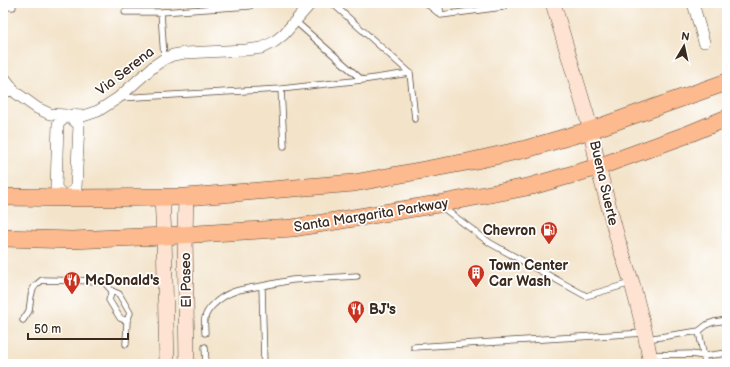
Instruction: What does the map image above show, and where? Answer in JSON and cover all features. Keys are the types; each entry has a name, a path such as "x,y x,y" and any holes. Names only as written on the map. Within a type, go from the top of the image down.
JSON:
{"main road":[{"path":"3,197 162,198 354,183 526,149 591,130 727,82"},
{"name":"Santa Margarita Parkway","path":"3,238 72,240 293,228 438,204 532,186 598,167 686,135 727,118"}],"street":[{"name":"Via Serena","path":"3,76 16,93 37,108 50,114 83,116 98,111 118,98 154,66 173,55 185,52 262,48 274,42 284,34 311,3"},
{"name":"Buena Suerte","path":"553,3 591,130 598,167 619,244 632,283 651,360"},
{"path":"693,3 704,42"},
{"path":"68,115 79,125 76,188 66,198 56,188 58,124 68,115"},
{"name":"El Paseo","path":"186,197 187,364"},
{"name":"El Paseo","path":"162,198 166,364"}],"lane":[{"path":"125,12 161,12 250,6 252,3"},
{"path":"332,3 410,73 415,118"},
{"path":"426,3 441,15 503,7"},
{"path":"440,3 441,15"},
{"path":"3,7 13,7"},
{"path":"161,12 164,59"},
{"path":"295,22 362,80"},
{"path":"118,98 281,90 410,73"},
{"path":"281,90 284,146"},
{"path":"3,94 16,93"},
{"path":"438,204 490,243 586,296 632,283"},
{"path":"205,333 205,318 210,308 229,293 292,280 357,276"},
{"path":"23,320 29,311 33,290 42,280 104,280 112,291 119,294 130,313 127,321 126,344"},
{"path":"262,286 264,364"},
{"path":"112,291 109,300 120,318 127,321"},
{"path":"414,347 646,336 699,331 708,324 727,320"},
{"path":"699,331 705,364"},
{"path":"205,347 206,364"},
{"path":"651,360 691,354 704,356 727,353"}],"place":[{"name":"Chevron","path":"549,245"},
{"name":"Town Center Car Wash","path":"476,288"},
{"name":"McDonald's","path":"72,295"},
{"name":"BJ's","path":"356,324"}]}
